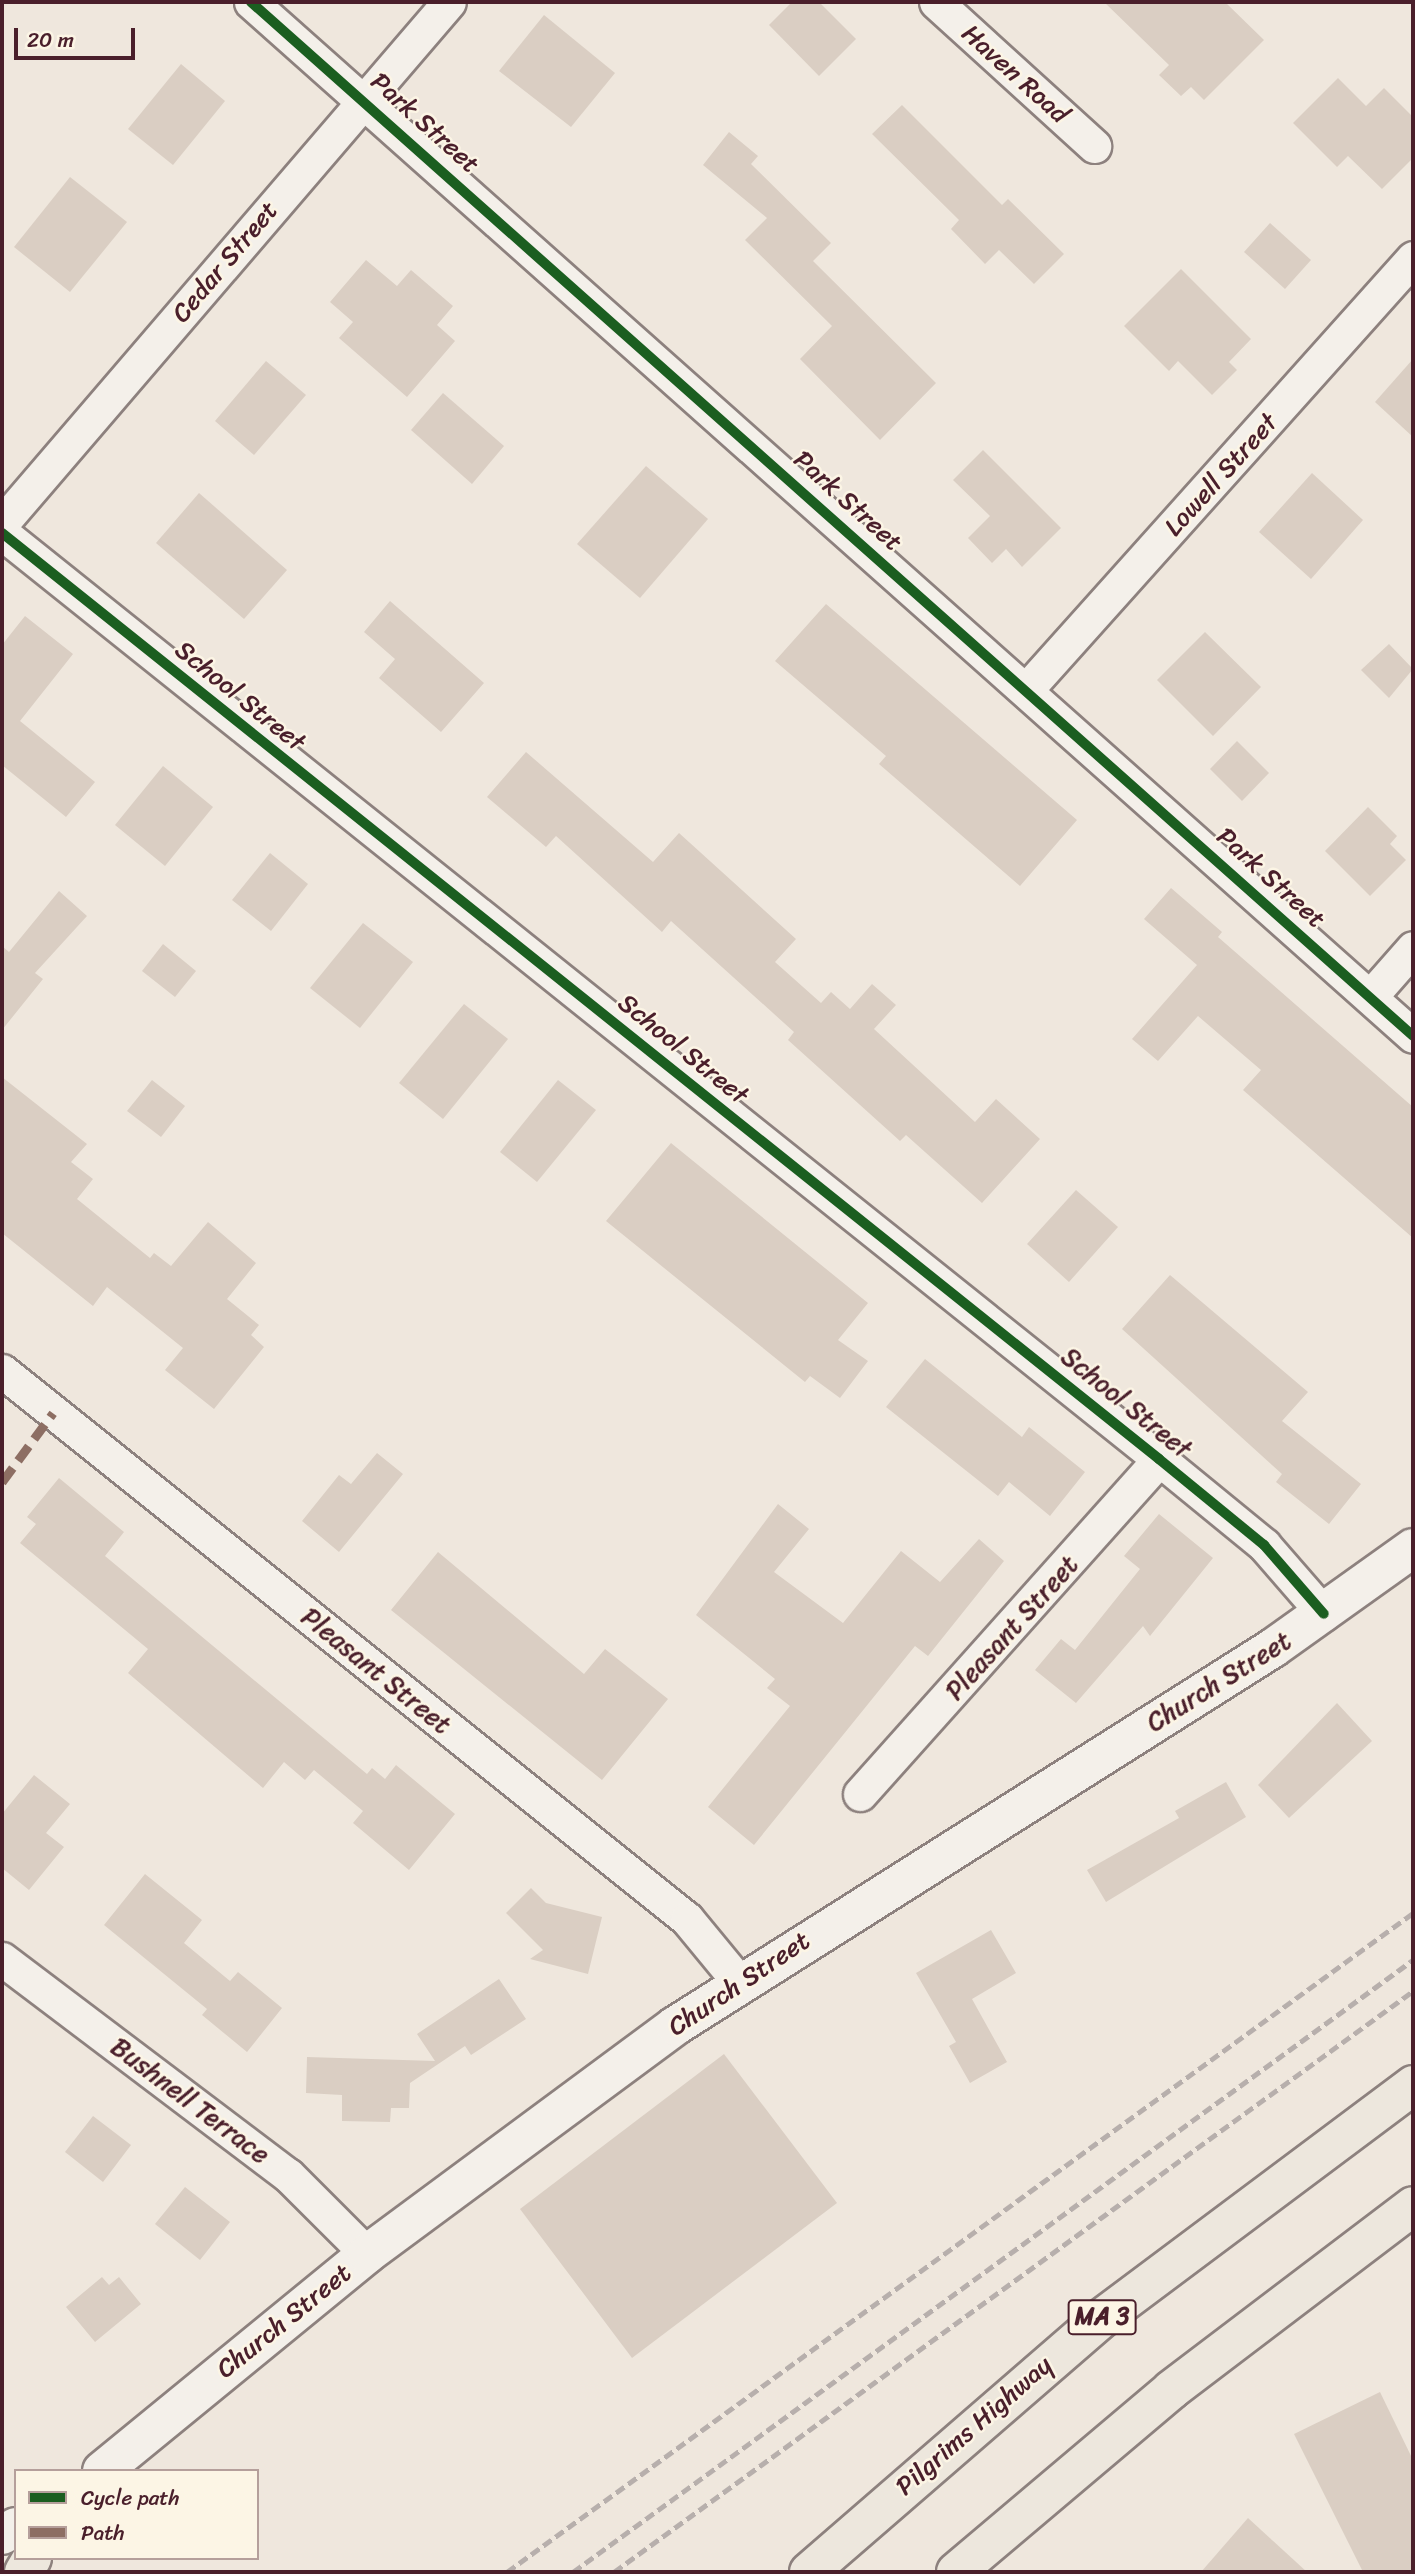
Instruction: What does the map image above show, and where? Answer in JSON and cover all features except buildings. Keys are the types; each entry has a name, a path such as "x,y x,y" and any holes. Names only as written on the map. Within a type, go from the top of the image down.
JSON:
{"main road":[{"name":"Church Street","path":"104,2469 367,2254 739,1982 1324,1614 1413,1548"},
{"name":"Pilgrims Highway","path":"809,2572 1102,2318 1413,2085"},
{"path":"956,2572 1171,2390 1413,2206"}],"street":[{"name":"Park Street","path":"251,2 364,99 1413,1035"},
{"name":"Cedar Street","path":"2,523 449,2"},
{"name":"Haven Road","path":"936,2 1094,146"},
{"name":"Lowell Street","path":"1026,690 1413,258"},
{"name":"School Street","path":"2,533 1159,1458 1264,1545 1324,1614"},
{"path":"1370,997 1413,948"},
{"name":"Pleasant Street","path":"2,1371 687,1919 739,1982"},
{"name":"Pleasant Street","path":"860,1794 1159,1458"},
{"name":"Bushnell Terrace","path":"2,1959 288,2175 367,2254"}],"railway":[{"path":"507,2572 1413,1913"},
{"path":"573,2572 1413,1960"},
{"path":"614,2572 1413,1991"}],"marked path":[{"path":"2,1482 53,1413"}],"cycle path":[{"path":"251,2 1413,1036"},
{"path":"2,533 1159,1459 1264,1545 1324,1614"}]}
